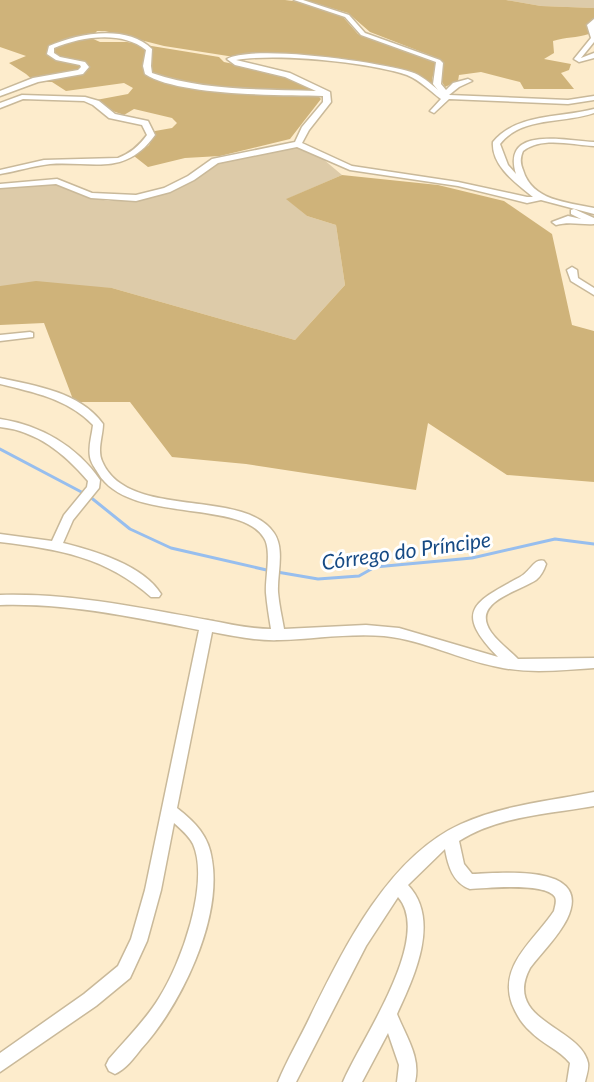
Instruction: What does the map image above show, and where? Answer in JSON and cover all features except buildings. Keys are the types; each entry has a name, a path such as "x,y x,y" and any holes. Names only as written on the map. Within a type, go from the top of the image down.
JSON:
{"street":[{"path":"297,0 347,16 358,32 438,61 440,63 437,84 446,96"},
{"path":"594,21 590,25 594,38 577,59 581,61 594,56"},
{"path":"2,93 36,80 80,72 86,67 83,63 58,59 50,54 51,47 69,41 101,36 125,38 144,44 149,49 147,66 149,74 163,80 223,88 327,94"},
{"path":"327,94 287,75 237,64 230,59 304,58 390,69 421,79 446,96 568,102 594,98"},
{"path":"434,111 456,85 468,81"},
{"path":"298,144 305,129 327,102 327,94"},
{"path":"0,106 22,96 85,99 112,116 145,123 151,135 135,153 123,160 52,161 0,172"},
{"path":"594,111 566,119 522,123 500,137 496,144 500,160 525,188 540,198 594,211"},
{"path":"520,181 516,159 519,150 528,144 550,141 594,144"},
{"path":"0,186 57,181 91,195 136,198 167,190 191,178 215,161 298,144 350,168 458,184 570,210 594,222"},
{"path":"526,200 540,198"},
{"path":"556,222 568,219 594,222"},
{"path":"572,270 574,279 594,291"},
{"path":"0,338 30,335"},
{"path":"0,381 65,400 93,417 98,424 94,452 97,464 109,480 134,496 237,516 252,522 269,536 279,634"},
{"path":"0,423 29,428 46,436 94,480 93,488 68,518 57,544"},
{"path":"0,538 57,544 95,556 145,583 155,594"},
{"path":"514,664 484,633 479,620 482,607 496,593 535,574 540,564"},
{"path":"0,600 64,600 240,632 279,634 384,631 411,635 514,664 594,663"},
{"path":"0,1063 81,1006 124,972 139,941 153,890 207,625"},
{"path":"287,1082 357,947 396,885 423,857 465,829 497,819 594,799"},
{"path":"115,1065 166,1004 191,951 203,904 207,871 201,843 188,826 169,810"},
{"path":"451,838 457,867 461,876 470,882 539,881 554,884 561,891 565,900 562,914 521,965 516,983 523,1013 544,1034 569,1048 578,1059 580,1067 576,1082"},
{"path":"352,1082 389,1015 410,954 416,919 412,902 396,885"},
{"path":"389,1015 409,1062 410,1071 406,1082"}],"shaded area":[{"path":"0,0 285,0 301,2 343,17 358,34 437,63 432,79 437,90 413,73 329,58 228,56 164,46 97,31 91,38 100,42 127,42 219,57 224,62 276,73 309,86 321,99 290,139 220,156 185,158 148,167 134,156 149,145 155,131 172,128 177,123 172,118 134,109 124,115 104,108 96,100 128,94 133,88 124,83 66,91 52,82 35,82 9,63 26,56 0,47"},
{"path":"304,0 506,0 541,6 594,8 594,20 587,25 591,29 589,34 553,41 554,53 544,59 571,64 569,70 561,73 574,89 524,89 520,82 481,72 459,75 458,81 445,87 438,75 442,62 437,58 370,32 348,13"},
{"path":"506,0 594,0 594,8 541,6"},
{"path":"296,146 323,159 342,175 287,199 307,216 336,225 345,285 295,340 112,288 0,286 0,189 44,181 60,183 80,195 108,201 141,200 195,180 210,166 225,159"},
{"path":"342,175 438,185 504,201 552,234 572,325 594,331 594,482 507,475 428,423 416,490 246,464 172,457 130,402 74,402 44,323 0,325 0,286 36,281 112,288 295,340 345,285 336,225 307,216 286,199"}],"waterway":[{"name":"Córrego do Príncipe","path":"0,449 89,496 130,529 171,548 271,571"},
{"name":"Córrego do Príncipe","path":"277,572 318,579 359,576 375,567 472,558 555,539 594,544"}]}
